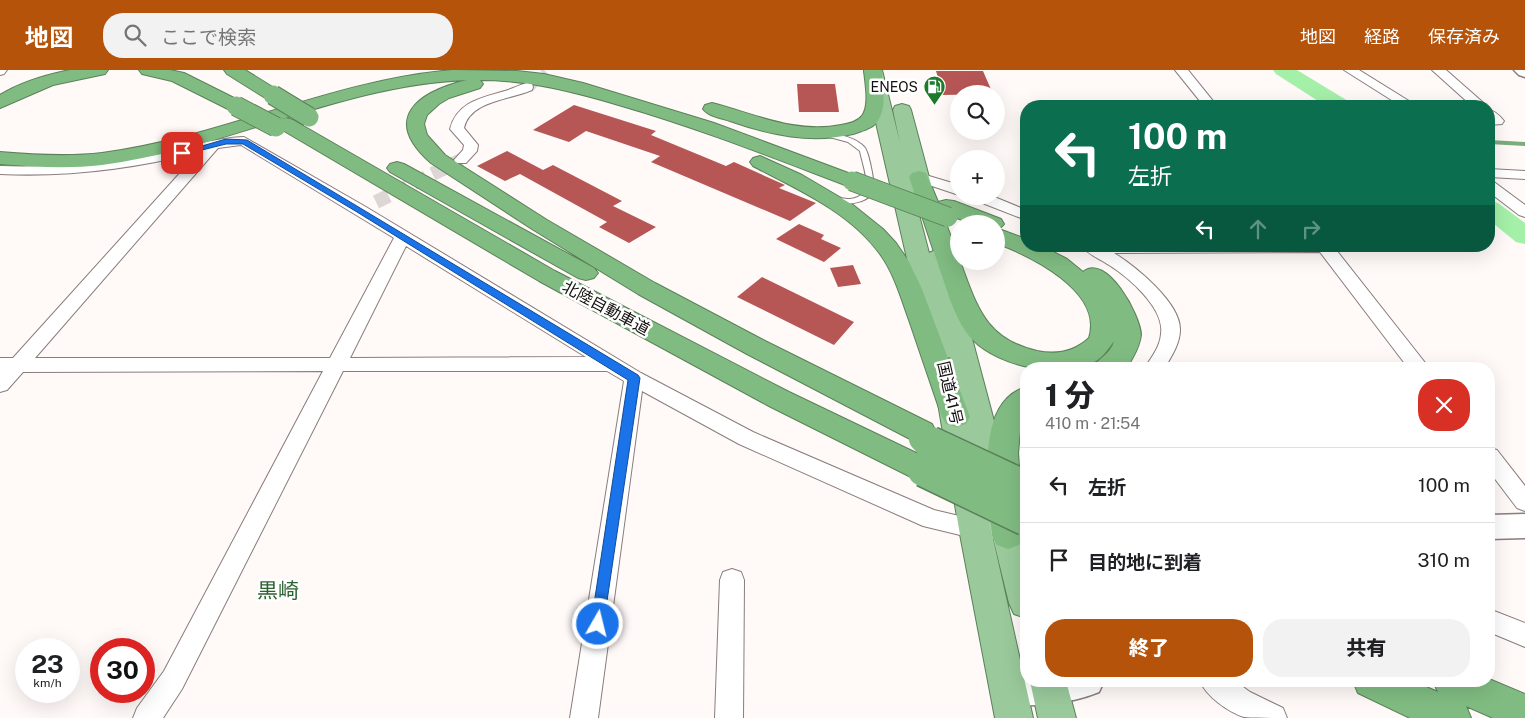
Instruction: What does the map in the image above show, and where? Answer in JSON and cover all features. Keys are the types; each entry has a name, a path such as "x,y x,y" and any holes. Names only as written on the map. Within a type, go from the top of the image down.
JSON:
{"highway":[{"path":"0,103 22,90 40,83 60,77 99,70"},
{"path":"148,70 178,77 244,104"},
{"path":"201,70 244,104"},
{"name":"北陸自動車道","path":"233,70 309,117 567,263 680,322 922,436 1020,485"},
{"path":"0,145 20,151 40,153 86,152 120,147 206,128 367,83 419,74 461,70"},
{"path":"0,86 6,72"},
{"path":"0,158 36,162 62,162 148,150 215,133 345,94 430,78 485,75 576,76 662,102 736,128 852,177 971,215"},
{"path":"576,76 537,81 503,80 456,88 442,94 422,109 416,118 417,136 424,146 439,159 518,212 596,259 739,340 922,436"},
{"path":"698,104 767,126 805,133 823,133 855,128 867,122 872,115 875,100 886,77"},
{"name":"国道41号","path":"886,77 919,177 1017,528 1020,553"},
{"name":"国道41号","path":"886,77 956,417 975,529 1011,704"},
{"path":"662,102 760,162 848,212 870,229 887,247 901,268 910,288 956,417"},
{"name":"北陸自動車道","path":"244,104 664,339 778,399 924,470 1017,528"},
{"path":"919,177 950,265"},
{"path":"1005,228 1020,234"},
{"path":"1005,239 1020,245"},
{"path":"952,270 966,310 982,334 1005,352 1022,358 1040,361 1060,361 1077,358 1099,344 1104,334 1104,322 1099,307 1091,294 1064,269 1033,252"},
{"path":"1058,252 1082,266 1096,278 1108,289 1123,312 1128,324 1126,348 1114,362"},
{"path":"1017,528 1004,454 1005,435 1012,410 1020,402"},
{"path":"1384,687 1452,718"},
{"path":"1465,687 1525,713"}],"street":[{"path":"1182,70 1206,100"},
{"path":"1350,70 1400,100"},
{"path":"1438,70 1473,100"},
{"path":"461,160 470,151 471,145 457,129 458,120 464,111 476,104 515,94 527,88"},
{"path":"0,170 31,171 84,168 167,156 197,150 215,143 244,141 368,206 403,236 611,364 754,442 931,519 975,529 1017,528"},
{"path":"0,385 9,365 215,143"},
{"path":"1495,174 1525,175"},
{"path":"919,177 955,209"},
{"path":"1495,190 1525,212"},
{"path":"1000,205 1020,213"},
{"path":"147,718 173,680 403,236"},
{"path":"1101,252 1120,262 1138,277 1151,290 1166,314 1171,327 1169,341 1158,362"},
{"path":"1328,252 1414,362"},
{"path":"9,365 611,364"},
{"path":"584,718 634,378"},
{"path":"1495,464 1525,502"},
{"path":"1495,527 1525,526"},
{"path":"728,718 732,580"},
{"path":"1495,622 1525,634"},
{"path":"1011,704 1052,696 1065,687"},
{"path":"1221,687 1240,701 1273,718"}],"lane":[{"path":"821,196 837,200 854,201 866,196 870,191 863,150 860,146 844,138 823,133"}],"building":[{"path":"936,71 983,71 989,85 950,85 950,95 943,95"},
{"path":"797,84 835,84 839,112 799,112"},
{"path":"574,105 656,131 651,135 726,166 734,162 785,185 779,188 816,203 790,221 651,162 660,156 586,131 569,142 533,130"},
{"path":"507,151 543,170 553,165 622,201 613,206 656,227 629,243 599,227 607,222 520,174 505,181 477,166"},
{"path":"799,224 824,235 821,239 841,248 824,262 776,239"},
{"path":"853,265 861,284 838,287 830,268"},
{"path":"762,277 854,322 834,345 737,297"}],"waterway":[{"path":"1283,70 1330,100"},
{"path":"1495,142 1525,144"},
{"path":"1495,213 1525,236"}],"tunnel":[{"path":"527,87 544,70"},
{"path":"376,202 461,160"}],"place":[{"name":"ENEOS","path":"934,106"}],"district":[{"name":"黒崎","path":"278,590"}],"route":[{"path":"182,153 215,143 244,141 634,378 598,624"}]}
